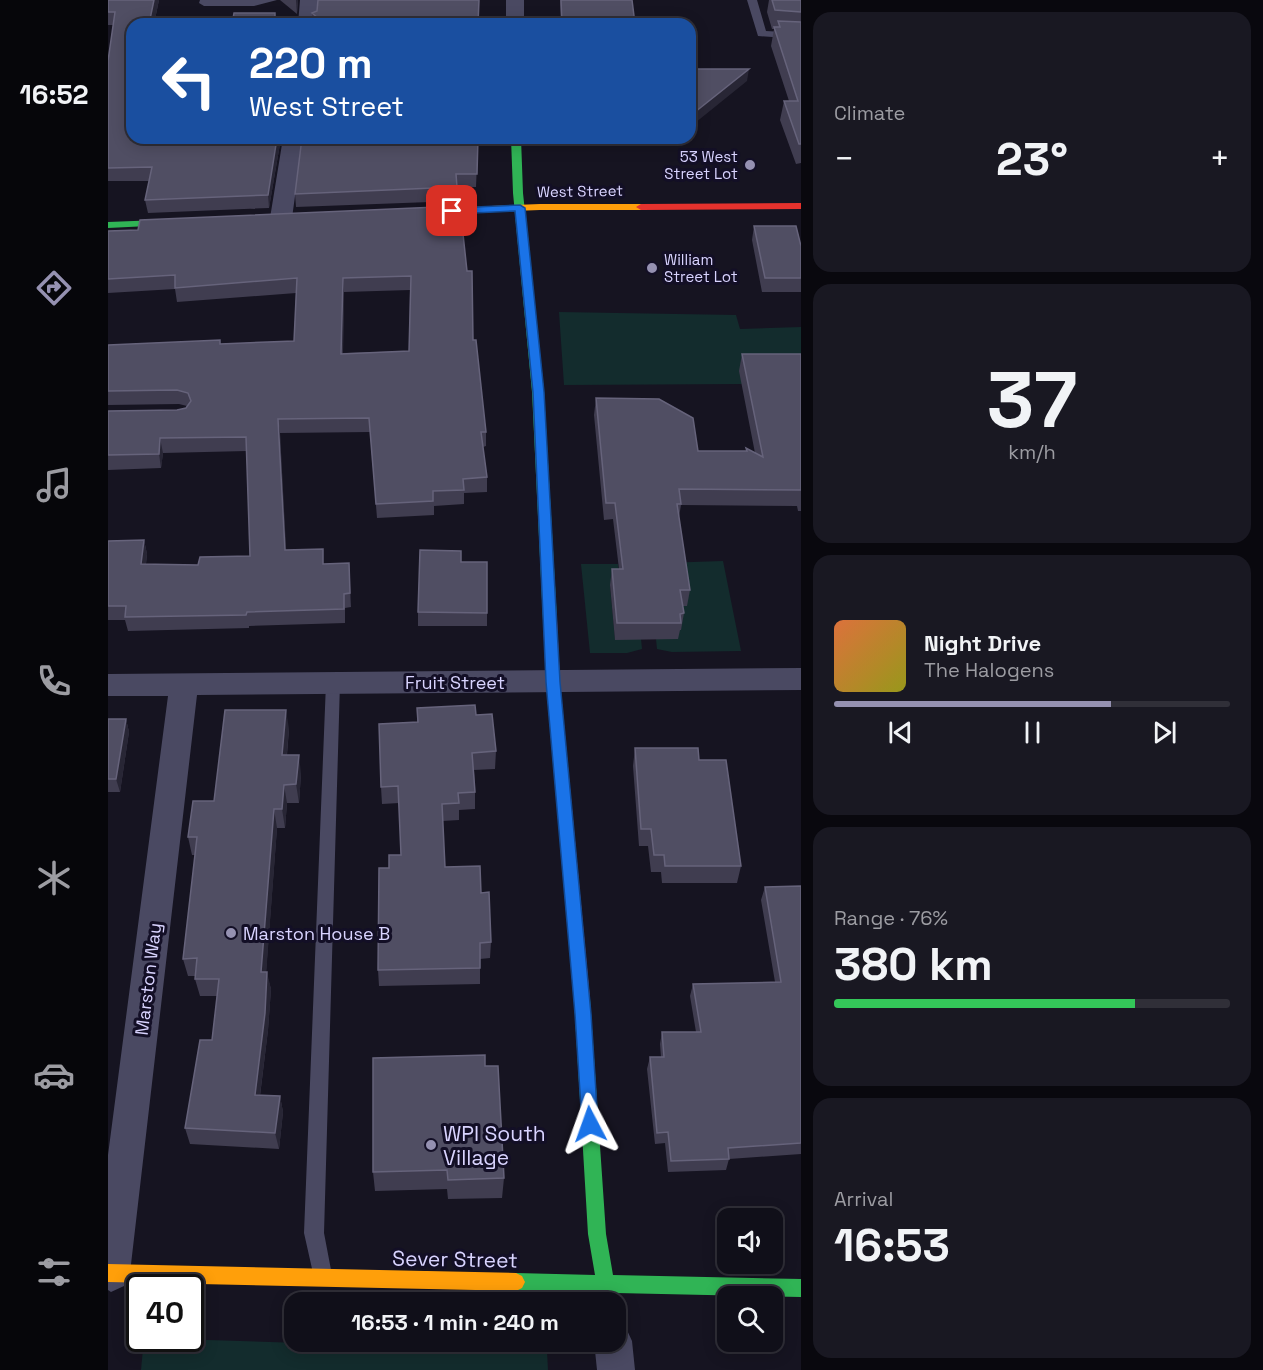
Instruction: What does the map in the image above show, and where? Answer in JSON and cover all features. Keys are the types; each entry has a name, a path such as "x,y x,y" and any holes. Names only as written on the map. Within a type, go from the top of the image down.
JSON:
{"street":[{"path":"307,18 309,0"},
{"path":"515,0 515,18"},
{"path":"281,218 292,144"},
{"path":"516,144 520,208 538,392 553,682 583,1014 597,1234 608,1292"},
{"name":"West Street","path":"407,213 520,208 801,206"},
{"path":"108,225 204,221"},
{"name":"Fruit Street","path":"108,685 801,679"},
{"name":"Marston Way","path":"109,1273 184,685"},
{"name":"Sever Street","path":"109,1273 801,1288"},
{"path":"614,1352 615,1370"}],"lane":[{"path":"205,0 204,3 254,3 272,0"},
{"path":"752,0 762,34 801,36"},
{"path":"323,1277 314,1233 333,683"}],"green space":[{"path":"559,312 736,315 740,329 801,327 801,370 741,384 564,385"},
{"path":"723,561 741,651 672,652 657,649 656,639 678,639 678,606 687,605 663,563"},
{"path":"581,564 618,564 621,585 610,586 615,639 641,639 642,649 627,653 590,653"},
{"path":"204,1340 284,1343 284,1352 547,1352 548,1370 141,1370 143,1352 204,1352"}],"building":[{"path":"108,0 154,0 150,18 126,18 126,144 276,144 268,195 145,200 152,167 108,168 108,61 115,12 108,12"},
{"path":"318,0 479,0 478,18 318,18 312,13 317,11"},
{"path":"561,0 632,0 634,18 562,18"},
{"path":"772,0 801,0 801,12 775,10"},
{"path":"234,13 275,13 275,18 233,18"},
{"path":"778,21 801,22 801,144 799,144 784,101 798,101 774,27 780,27"},
{"path":"696,69 749,69 696,111"},
{"path":"301,144 478,144 477,174 456,174 457,187 295,194"},
{"path":"460,206 467,271 472,271 473,340 476,340 486,432 481,432 487,477 463,479 464,490 433,491 433,501 376,504 369,418 278,419 285,550 323,549 323,564 349,563 350,593 344,594 344,609 247,612 246,615 125,617 126,606 108,606 108,541 144,540 141,564 198,565 200,557 250,556 246,437 160,438 159,454 108,455 108,411 177,410 186,408 191,401 188,393 177,390 108,391 108,345 220,340 220,344 294,341 297,278 175,288 175,275 108,279 108,231 138,230 140,220","holes":["411,276 409,351 341,354 343,278"]},
{"path":"754,226 796,226 801,246 801,278 765,278"},
{"path":"742,354 801,354 801,490 679,489 681,504 677,504 690,590 680,590 684,613 680,614 681,623 617,623 612,569 623,569 615,503 606,503 596,398 659,399 693,418 698,451 747,451 746,448 763,457"},
{"path":"420,550 461,551 461,562 487,562 487,613 418,612"},
{"path":"475,705 476,715 492,714 496,751 472,753 475,792 458,793 459,803 442,804 445,867 480,866 481,893 489,892 491,942 480,943 480,968 378,970 379,868 389,868 389,855 401,855 398,786 381,787 379,724 418,722 417,708"},
{"path":"225,710 286,710 282,755 299,755 296,784 284,785 282,809 274,809 261,972 267,972 265,1013 255,1095 280,1096 275,1133 185,1128 200,1040 212,1040 219,979 195,979 197,958 183,959 197,837 188,837 193,801 214,801"},
{"path":"108,719 126,719 116,779 108,779"},
{"path":"635,748 698,748 699,760 726,760 741,866 665,866 664,855 654,855 651,829 641,829"},
{"path":"801,886 801,1143 728,1148 729,1159 671,1161 668,1132 657,1133 650,1057 664,1057 662,1032 701,1032 693,984 781,982 765,887"},
{"path":"485,1055 485,1066 498,1066 504,1178 448,1180 447,1170 373,1172 373,1058"}],"traffic: fast":[{"path":"516,144 518,193 538,392 550,620"},
{"path":"108,225 185,222"},
{"path":"582,999 597,1234 607,1292"},
{"path":"516,1282 801,1288"}],"traffic: slow":[{"path":"416,212 540,207 641,207"},
{"path":"108,1273 516,1282"}],"traffic: jam":[{"path":"641,207 801,206"},
{"path":"550,620 553,682 582,999"}],"place":[{"name":"53 West Street Lot","path":"750,165"},
{"name":"William Street Lot","path":"652,268"},
{"name":"Marston House B","path":"231,933"},
{"name":"WPI South Village","path":"431,1145"}],"route":[{"path":"452,211 520,208 538,392 546,502 553,682 583,1014 590,1124"}]}
